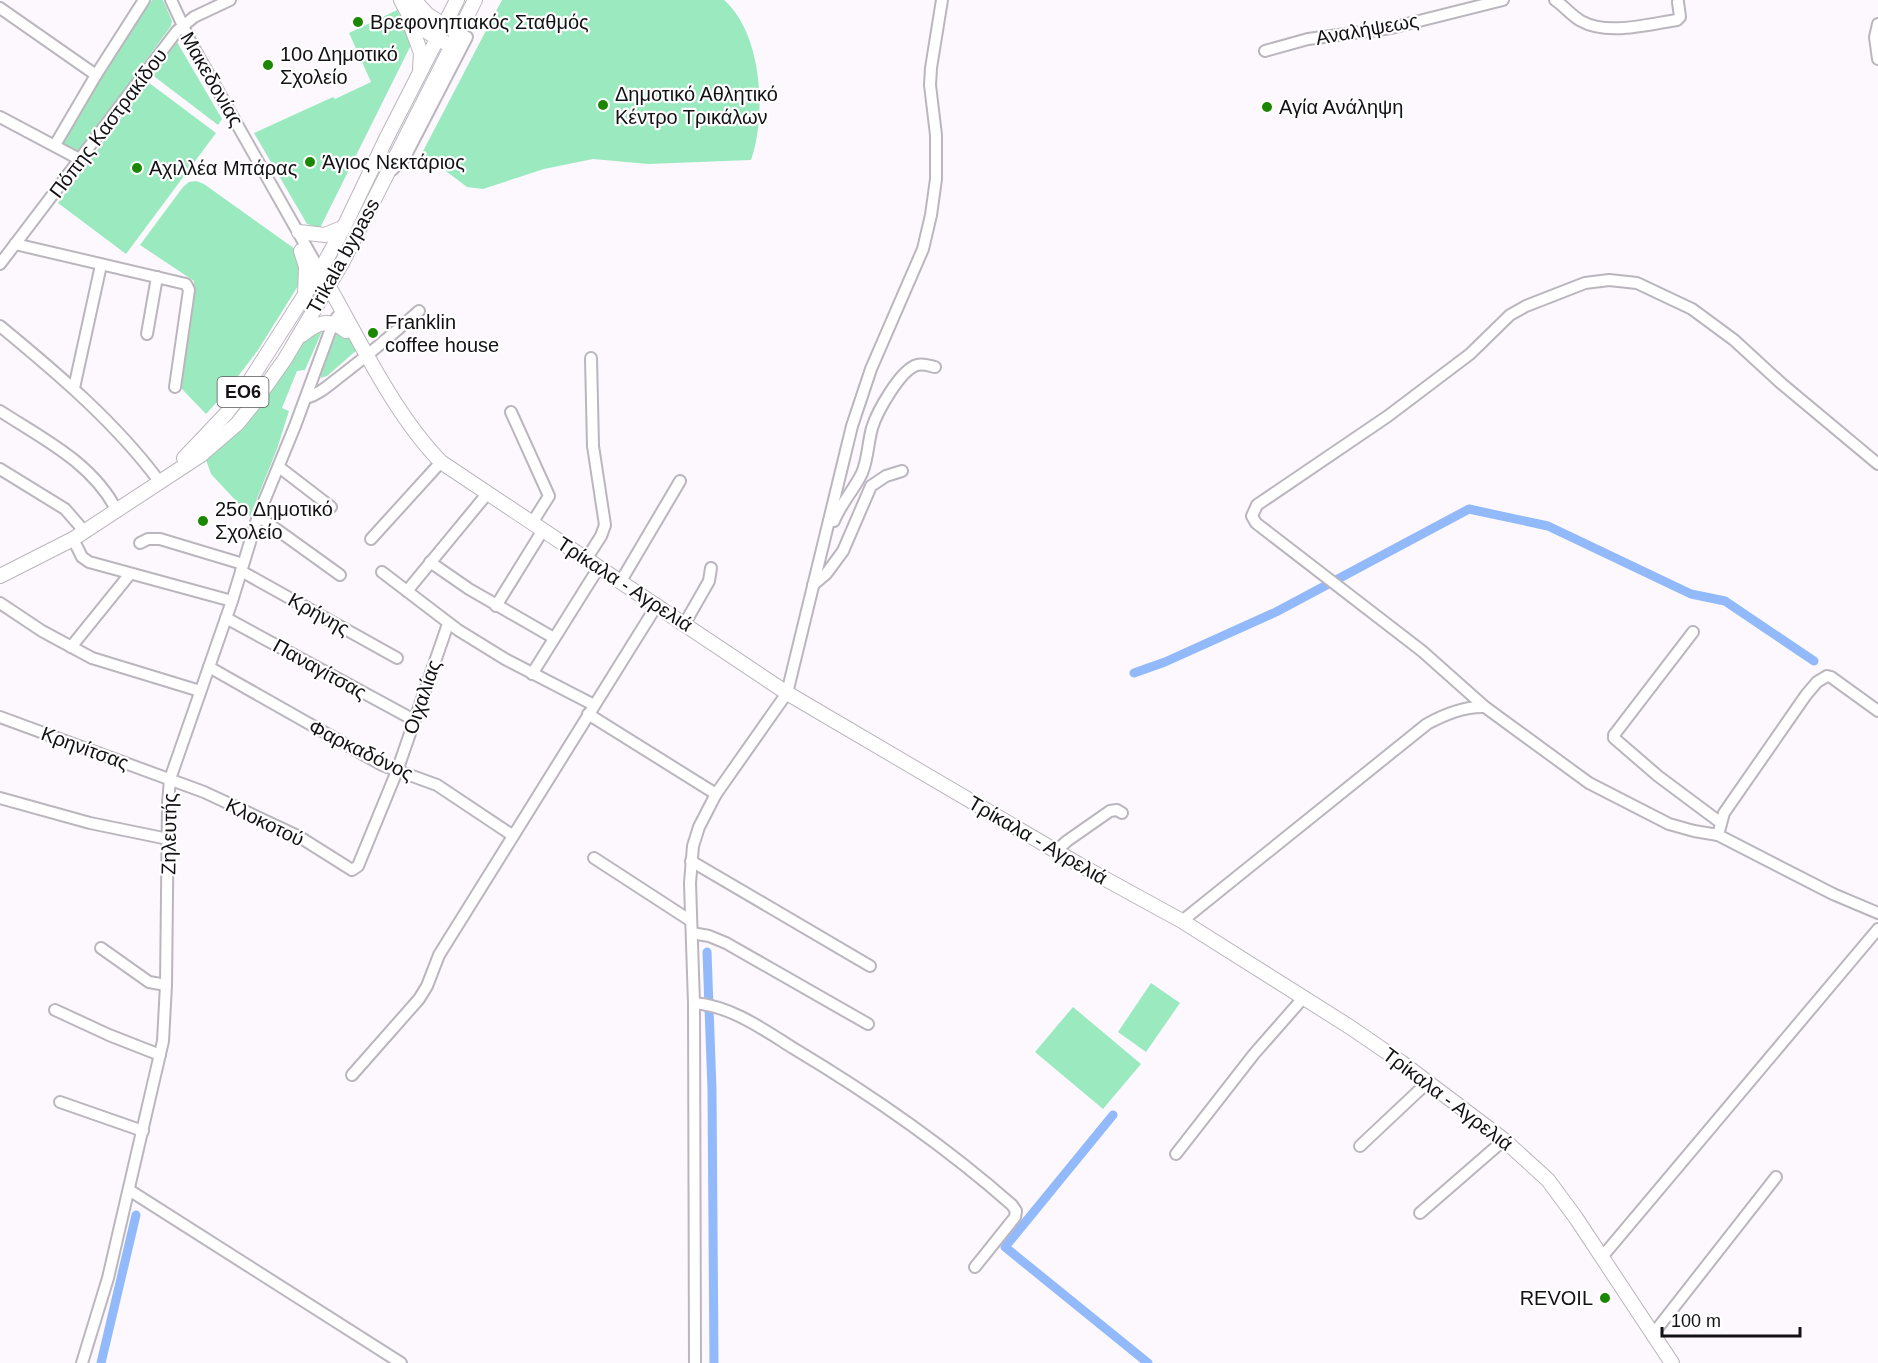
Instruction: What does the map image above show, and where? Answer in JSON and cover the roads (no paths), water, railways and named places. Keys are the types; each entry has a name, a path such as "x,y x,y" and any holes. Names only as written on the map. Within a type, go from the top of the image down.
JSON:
{"main road":[{"name":"ΕΟ6","path":"0,576 79,536 163,479 209,433 242,393 318,274 344,227 457,0"},
{"name":"Trikala bypass","path":"163,479 201,455 237,424 272,381 327,289 456,48 458,33 475,0"},
{"path":"406,3 458,33"},
{"path":"406,3 418,26 456,48"},
{"path":"406,3 421,53 420,73"},
{"path":"299,232 325,235 344,227"},
{"path":"301,251 307,278 304,296"},
{"name":"Μακεδονίας","path":"318,274 327,289"},
{"name":"Τρίκαλα - Αγρελιά","path":"327,289 335,319 367,356"},
{"name":"Τρίκαλα - Αγρελιά","path":"327,289 414,430 441,462 787,693 1056,851 1182,921 1304,997 1376,1044 1504,1140 1548,1180 1672,1363"},
{"path":"296,341 316,325 335,319"}],"street":[{"name":"Πόπης Καστρακίδου","path":"55,146 96,75 144,0"},
{"name":"Μακεδονίας","path":"171,0 182,26 299,232 318,274"},
{"name":"Πόπης Καστρακίδου","path":"0,264 182,26 202,12 230,0"},
{"path":"695,1363 699,1003 691,921 691,861 696,832 716,794 787,693 845,450 858,407 874,362 916,268 929,226 935,195 936,146 931,68 942,0"},
{"name":"Αναλήψεως","path":"1265,51 1308,39 1391,28 1503,0"},
{"path":"1555,0 1581,21 1605,28 1677,20 1680,17 1678,2"},
{"path":"0,8 96,75"},
{"path":"1878,24 1875,44 1878,59"},
{"path":"0,117 81,160"},
{"name":"Μακεδονίας","path":"275,189 279,212 301,251 318,274"},
{"path":"15,244 184,283 189,288 175,387"},
{"path":"74,388 101,265"},
{"path":"147,334 157,277"},
{"path":"1878,464 1782,384 1734,340 1692,309 1636,283 1609,280 1586,283 1526,306 1510,315 1470,354 1388,416 1257,505 1252,516 1256,523 1422,651 1485,707 1589,783 1669,824 1718,835 1833,894 1878,913"},
{"path":"306,398 322,391 419,311"},
{"name":"Ζηλευτής","path":"82,1363 104,1295 164,1032 170,779 232,601 258,516 335,319"},
{"path":"0,326 74,388 163,479"},
{"path":"587,558 601,536 604,525 593,446 591,358"},
{"path":"824,539 830,531 838,509 861,474 873,425 885,401 915,366 922,364 935,367"},
{"path":"0,411 81,464 105,492 117,511"},
{"path":"496,606 537,527 549,496 511,412"},
{"path":"371,539 441,462"},
{"path":"279,466 331,507"},
{"path":"0,469 65,509 79,536 84,560 232,601"},
{"path":"813,585 826,574 843,551 871,486 885,476 902,471"},
{"path":"621,581 680,481"},
{"path":"406,591 487,494"},
{"path":"258,516 340,575"},
{"name":"Κρήνης","path":"140,543 148,539 160,539 242,568 397,658"},
{"path":"430,562 496,606 554,638"},
{"path":"532,674 599,567"},
{"path":"685,623 709,581 711,568"},
{"path":"382,572 448,624 591,710 716,794"},
{"path":"71,647 130,574"},
{"path":"0,603 71,647 102,662 200,691"},
{"path":"352,1075 422,994 439,955 657,605"},
{"name":"Παναγίτσας","path":"226,618 414,720"},
{"name":"Οιχαλίας","path":"355,869 397,771 448,624"},
{"path":"1694,632 1614,735 1614,738 1658,776 1721,823"},
{"name":"Φαρκαδόνος","path":"209,667 304,722 397,771 437,785 512,835"},
{"path":"1718,835 1724,813 1795,711 1820,680 1827,676 1831,677 1878,711"},
{"path":"1182,921 1427,724 1455,710 1475,706 1485,707"},
{"name":"Κρηνίτσας","path":"0,717 170,779"},
{"name":"Κλοκοτού","path":"170,779 204,792 298,836 347,869 355,869"},
{"path":"0,798 90,823 168,839"},
{"path":"1056,851 1110,811 1122,813"},
{"path":"594,858 691,921"},
{"path":"691,861 870,966"},
{"path":"1602,1257 1878,929"},
{"path":"692,933 705,934 726,943 868,1024"},
{"path":"101,948 148,982 166,984"},
{"path":"1176,1154 1254,1054 1304,997"},
{"path":"699,1003 727,1011 778,1038 871,1097 948,1153 1012,1205 1016,1211 1015,1217 975,1267"},
{"path":"56,1010 109,1035 160,1055"},
{"path":"1360,1146 1428,1082"},
{"path":"60,1102 143,1131"},
{"path":"1420,1213 1504,1140"},
{"path":"1653,1334 1776,1177"},
{"path":"129,1190 401,1363"}],"waterway":[{"path":"1134,673 1165,662 1276,612 1469,509 1548,526 1691,594 1725,601 1814,661"},
{"path":"707,952 712,1090 714,1363"},
{"path":"1113,1115 1005,1247 1148,1363"},
{"path":"101,1363 136,1215"}],"place":[{"name":"Βρεφονηπιακός Σταθμός","path":"358,22"},
{"name":"10ο Δημοτικό Σχολείο","path":"268,65"},
{"name":"Δημοτικό Αθλητικό Κέντρο Τρικάλων","path":"603,105"},
{"name":"Αγία Ανάληψη","path":"1267,107"},
{"name":"Άγιος Νεκτάριος","path":"310,162"},
{"name":"Αχιλλέα Μπάρας","path":"137,168"},
{"name":"Franklin coffee house","path":"373,333"},
{"name":"25ο Δημοτικό Σχολείο","path":"203,521"},
{"name":"REVOIL","path":"1605,1298"}]}
